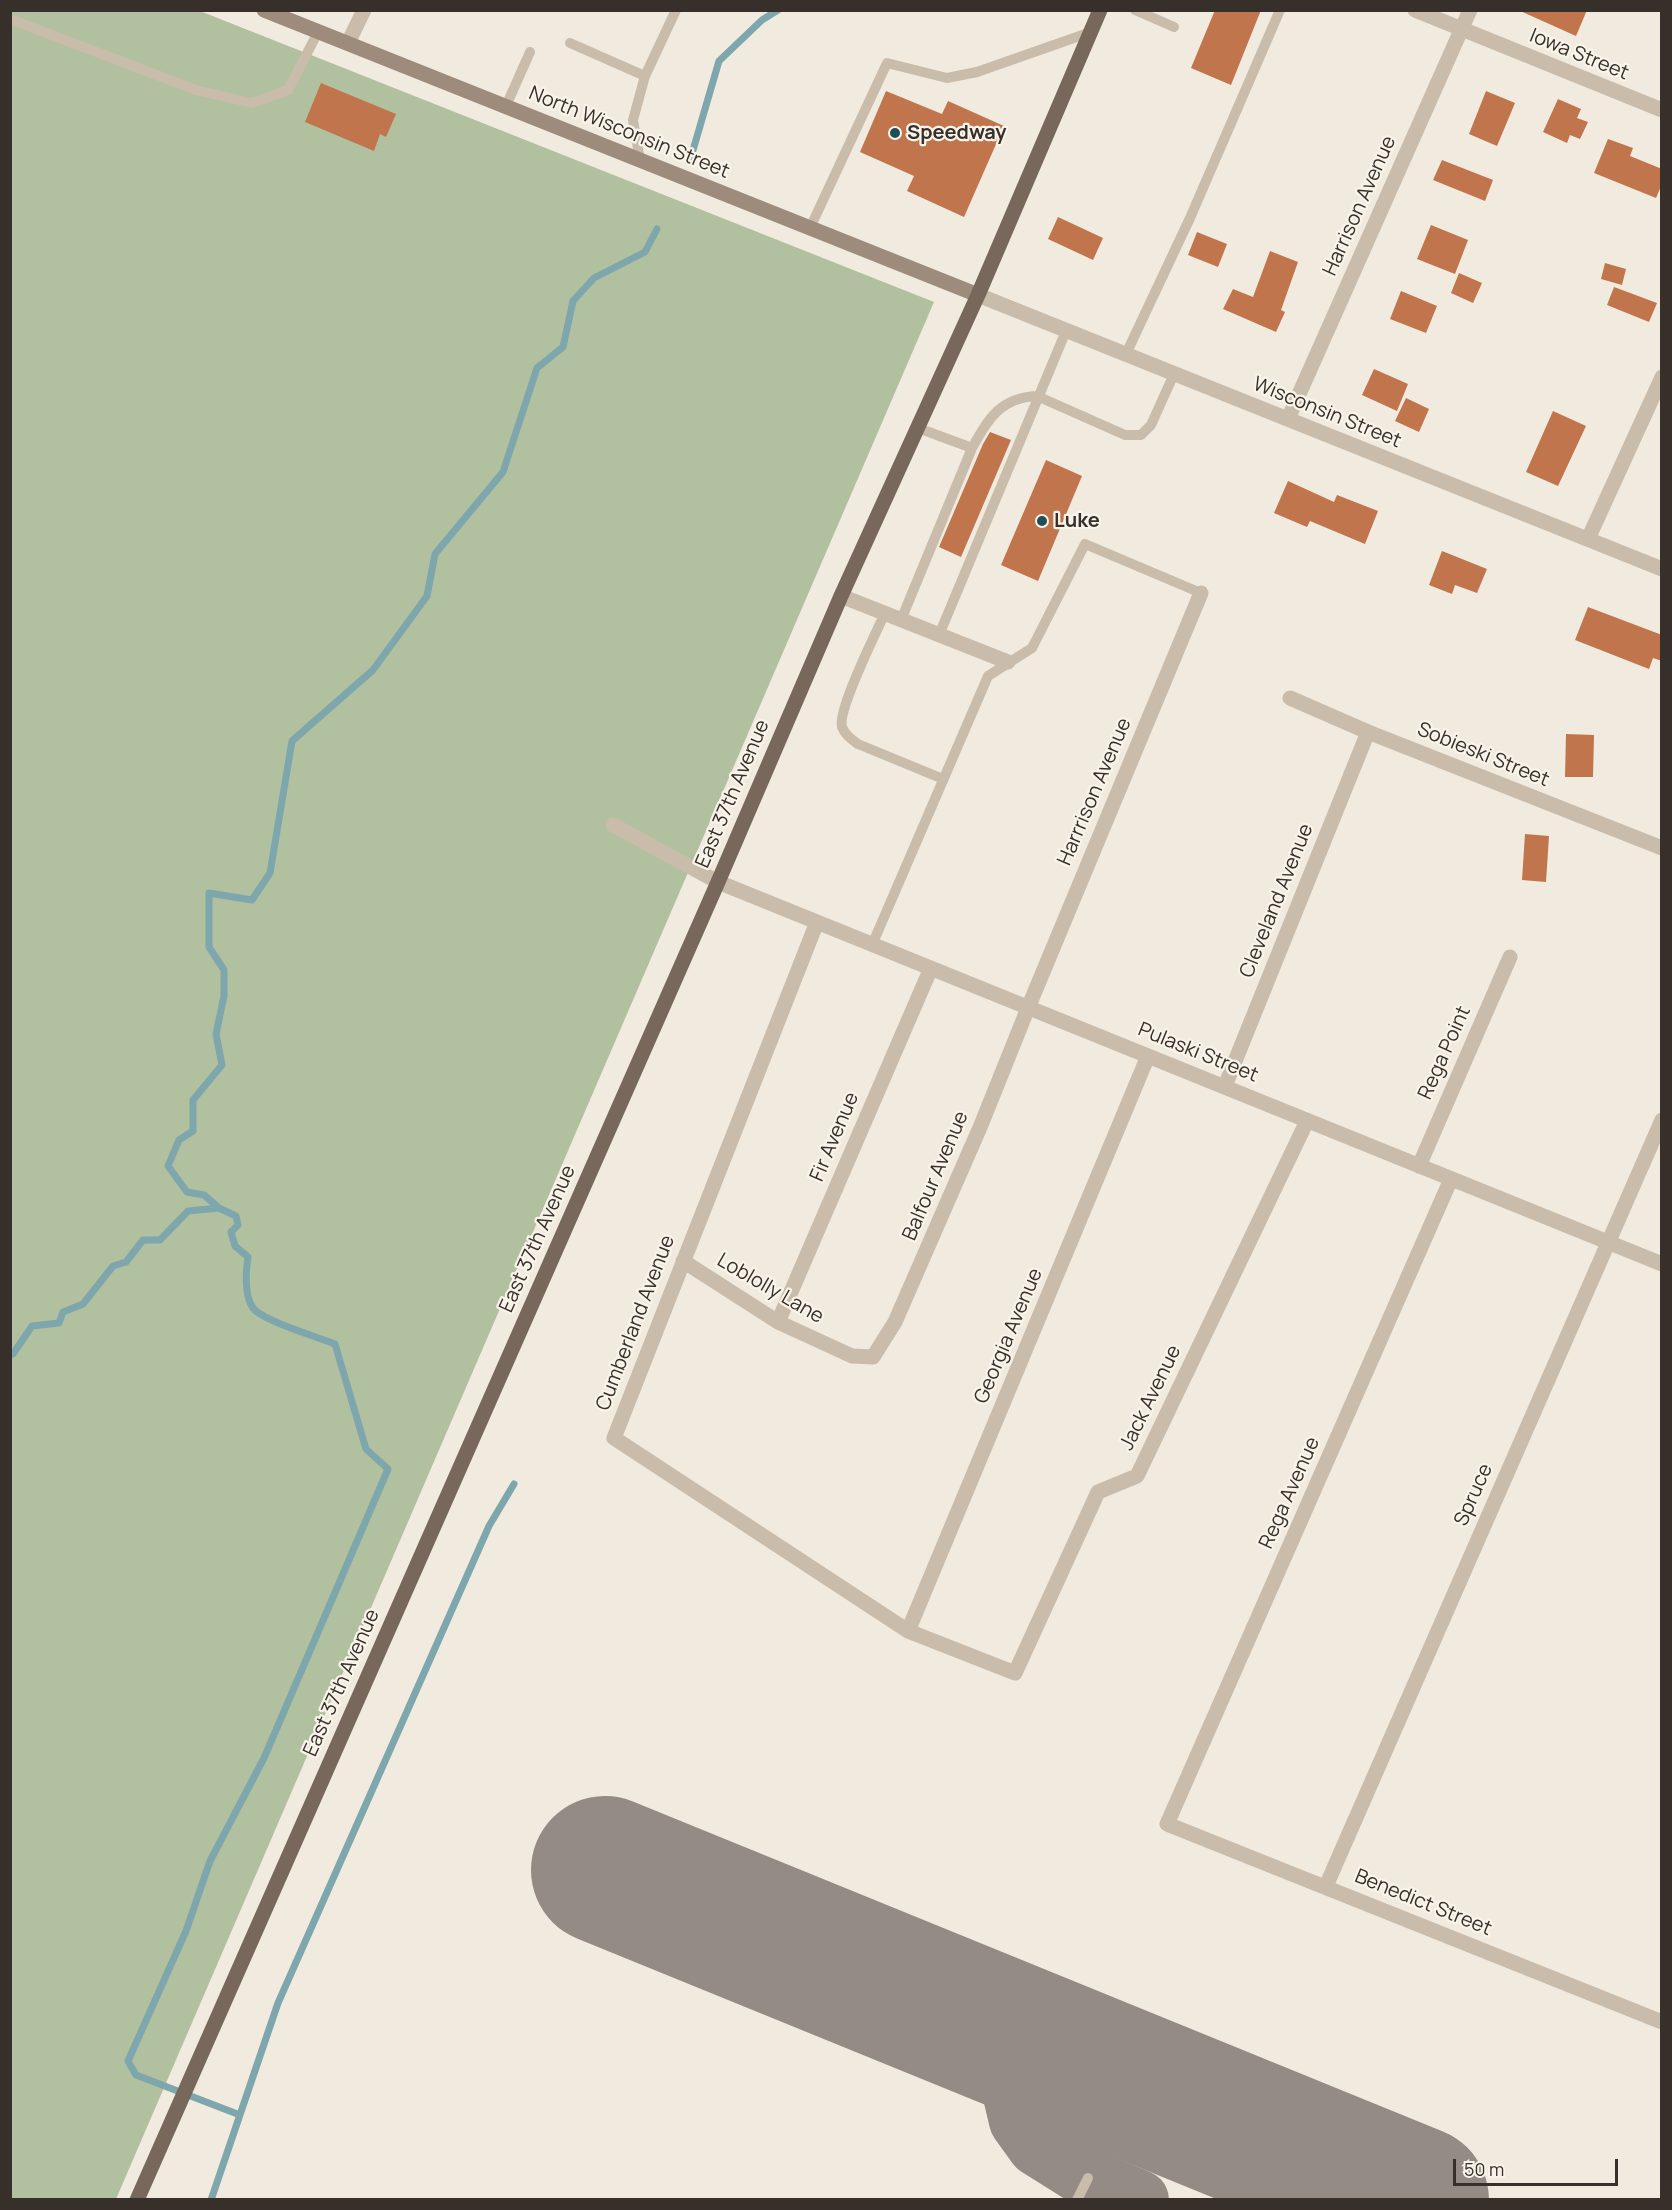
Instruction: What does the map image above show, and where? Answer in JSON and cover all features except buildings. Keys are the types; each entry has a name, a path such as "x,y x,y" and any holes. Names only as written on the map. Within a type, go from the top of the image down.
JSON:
{"main road":[{"name":"East 37th Avenue","path":"137,2199 718,882 841,596 978,295 1100,10"}],"street":[{"name":"North Wisconsin Street","path":"264,10 978,295"},
{"path":"348,43 364,10"},
{"name":"Iowa Street","path":"1414,10 1662,110"},
{"name":"Harrison Avenue","path":"1288,420 1470,10"},
{"name":"Wisconsin Street","path":"978,295 1662,569"},
{"path":"1588,539 1662,377"},
{"name":"Harrrison Avenue","path":"1028,1008 1201,593"},
{"path":"841,596 1008,662"},
{"name":"Sobieski Street","path":"1290,698 1368,732 1662,848"},
{"name":"Cleveland Avenue","path":"1225,1086 1368,732"},
{"name":"Pulaski Street","path":"614,825 718,882 1662,1264"},
{"name":"Cumberland Avenue","path":"817,922 614,1438 908,1631 1016,1673"},
{"name":"Rega Point","path":"1419,1166 1510,957"},
{"name":"Fir Avenue","path":"778,1322 931,969"},
{"name":"Balfour Avenue","path":"873,1357 895,1322 981,1125 1028,1008"},
{"name":"Georgia Avenue","path":"908,1631 1148,1056"},
{"name":"Spruce","path":"1326,1886 1662,1119"},
{"name":"Jack Avenue","path":"1016,1673 1098,1492 1137,1476 1307,1121"},
{"name":"Rega Avenue","path":"1167,1824 1452,1179"},
{"name":"Loblolly Lane","path":"683,1261 778,1322 852,1356 873,1357"},
{"name":"Benedict Street","path":"1167,1824 1662,2022"}],"lane":[{"path":"640,160 633,120 645,76 676,10"},
{"path":"1136,10 1173,27"},
{"path":"1126,354 1190,218 1280,10"},
{"path":"10,19 196,90 252,104 288,90 318,32"},
{"path":"810,228 887,63 947,78 977,72 1091,32"},
{"path":"570,43 645,76"},
{"path":"506,106 530,52"},
{"path":"939,634 1066,331"},
{"path":"901,620 972,448 986,425 1003,405 1022,397 1037,396 1125,435 1141,435 1151,425 1174,374"},
{"path":"918,428 972,448"},
{"path":"872,945 988,676 1032,648 1085,544 1201,593"},
{"path":"885,614 844,707 842,727 849,738 858,744 943,779"},
{"path":"1077,2199 1088,2178"}],"green space":[{"path":"11,11 200,11 934,302 116,2199 11,2200"}],"waterway":[{"path":"691,157 719,61 762,20 778,10"},
{"path":"240,2115 136,2075 128,2061 186,1931 210,1861 264,1758 388,1469 366,1449 335,1344 279,1323 253,1308 247,1290 248,1257 235,1246 231,1232 238,1225 236,1216 219,1208 204,1195 187,1192 168,1166 179,1140 193,1131 193,1100 222,1065 216,1034 224,996 224,970 209,947 209,893 252,900 270,873 292,741 373,670 427,596 435,554 503,472 537,368 563,347 573,301 594,278 645,252 657,229"},
{"path":"10,1354 13,1354 32,1326 59,1323 63,1312 83,1304 113,1266 126,1262 143,1240 160,1240 188,1211 219,1208"},
{"path":"211,2200 278,2003 489,1526 514,1484"}],"taxiway":[{"path":"1024,2040 1011,2087 1019,2121 1037,2146 1088,2178 1139,2200"}],"runway":[{"path":"605,1870 1415,2200"}],"place":[{"name":"Speedway","path":"895,133"},
{"name":"Luke","path":"1042,521"}]}
